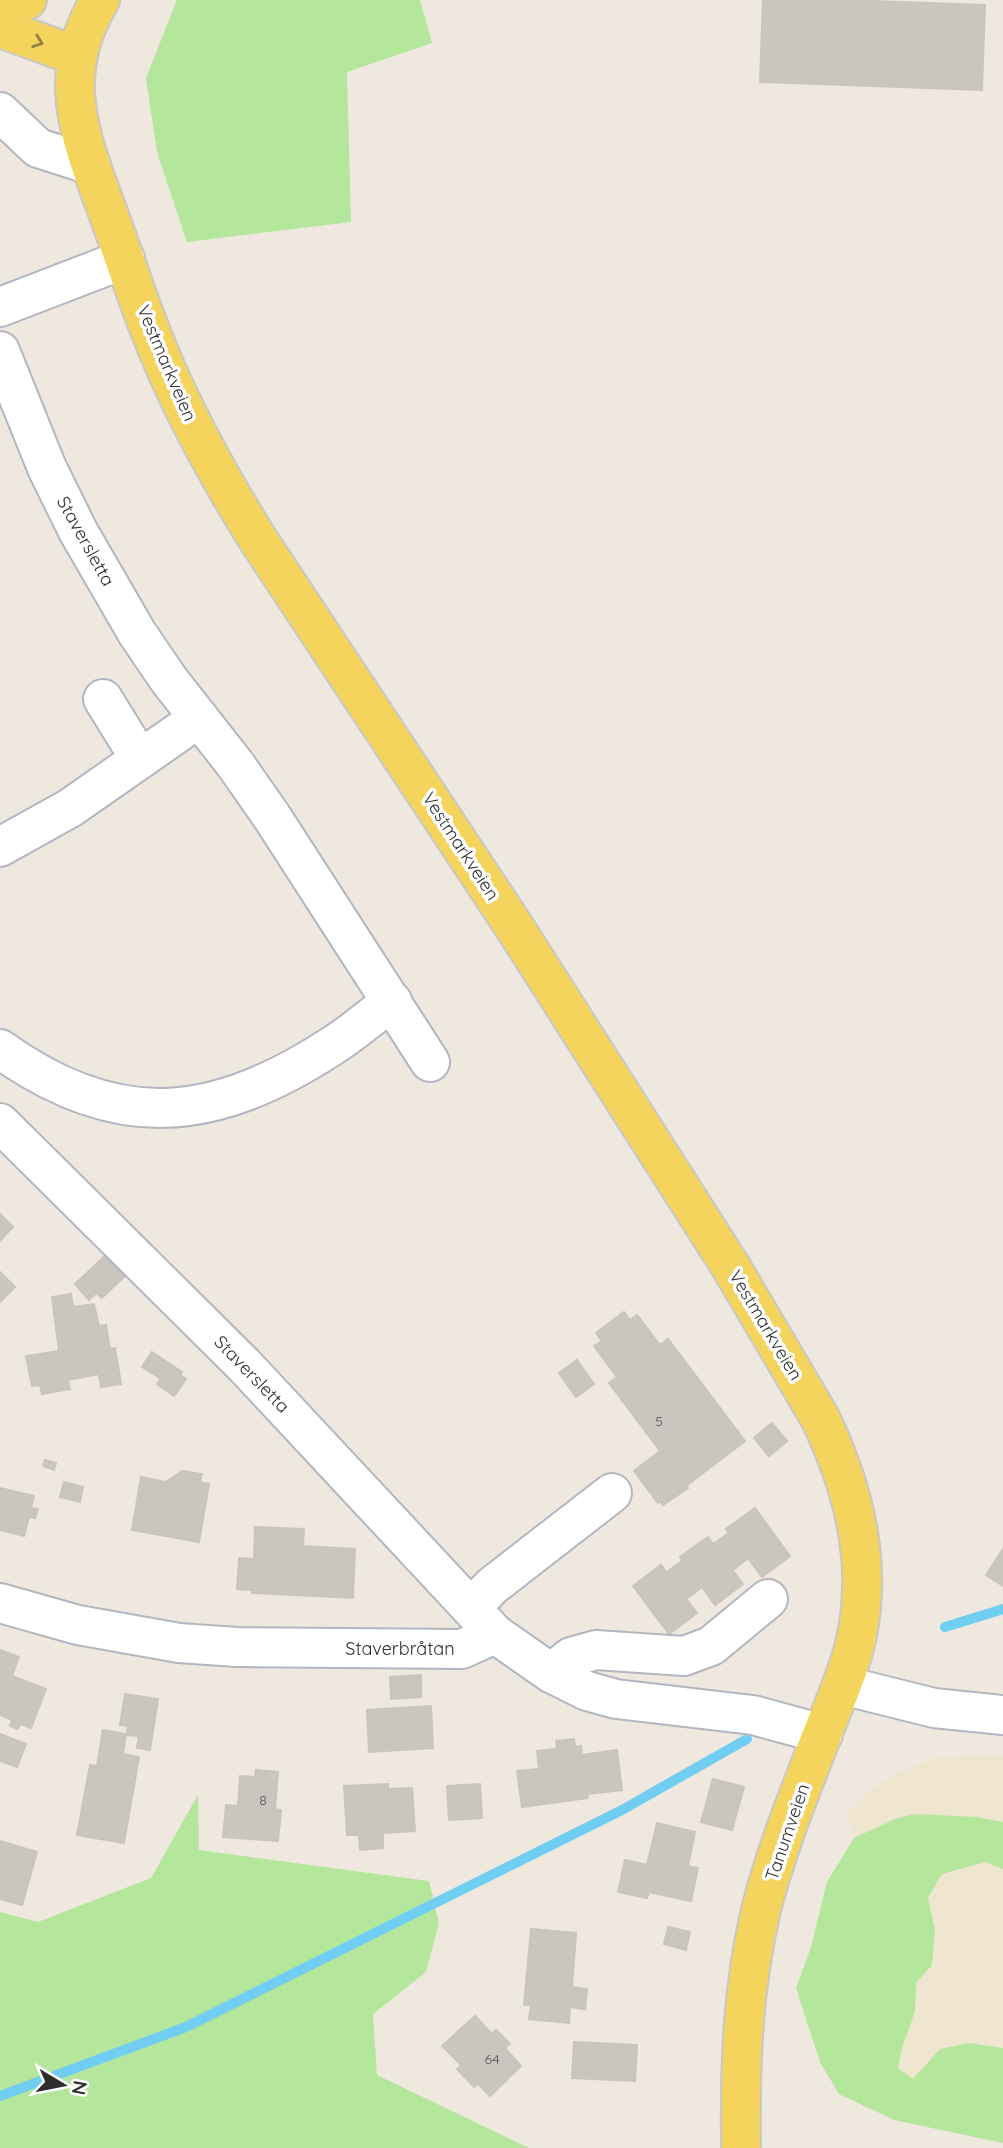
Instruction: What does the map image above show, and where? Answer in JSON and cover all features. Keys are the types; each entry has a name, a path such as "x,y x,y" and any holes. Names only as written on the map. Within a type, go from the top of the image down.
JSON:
{"main road":[{"path":"0,4 27,0"},
{"name":"Vestmarkveien","path":"100,0 86,24 77,55 75,92 79,117 91,165 150,331 188,416 219,476 265,550 515,928 731,1267 833,1444 857,1524 861,1555 859,1623 842,1685"},
{"path":"0,28 77,55"},
{"name":"Tanumveien","path":"741,2148 740,2065 743,2014 751,1957 776,1857 842,1685"}],"street":[{"path":"0,112 38,148 91,165"},
{"path":"0,307 125,259"},
{"name":"Staversletta","path":"0,351 47,468 78,531 137,633 265,807 430,1062"},
{"path":"103,699 140,759"},
{"path":"0,847 69,808 199,718"},
{"path":"0,1049 29,1070 71,1091 153,1110 187,1107 223,1099 267,1083 333,1045 392,1001"},
{"name":"Staversletta","path":"0,1123 244,1365 483,1621"},
{"name":"Staverbråtan","path":"0,1603 78,1625 178,1643 462,1649 483,1621 492,1587 612,1493"},
{"path":"551,1673 571,1657 596,1650 684,1656 711,1646 768,1599"},
{"path":"483,1621 551,1673 587,1691 616,1699 752,1715 823,1734"},
{"path":"842,1685 934,1708 1003,1715"}],"shaded area":[{"path":"1003,1755 1003,1822 977,1817 916,1814 897,1818 854,1838 847,1813 877,1786 900,1771 938,1757"},
{"path":"985,1862 1003,1869 1003,2048 970,2043 913,2079 898,2069 902,2048 915,2012 916,1983 932,1965 935,1930 928,1899 942,1874"}],"green space":[{"path":"177,0 420,0 432,43 347,72 351,222 187,242 157,152 146,78"},
{"path":"198,1795 199,1850 429,1881 439,1923 426,1972 373,2014 377,2075 529,2148 0,2148 0,1912 38,1922 151,1878"},
{"path":"916,1814 977,1817 1003,1822 1003,1869 985,1862 942,1874 928,1898 935,1930 932,1965 916,1983 915,2012 898,2068 913,2079 940,2049 970,2043 1003,2048 1003,2143 894,2120 839,2094 820,2062 796,1988 811,1947 827,1882 854,1838 897,1818"}],"building":[{"path":"763,0 985,5 982,90 760,82"},
{"path":"0,1214 13,1227 0,1241"},
{"path":"107,1254 126,1275 102,1298 96,1293 89,1300 75,1284"},
{"path":"0,1272 15,1287 0,1302"},
{"path":"71,1294 73,1307 94,1304 99,1326 106,1325 110,1349 115,1348 121,1384 101,1387 99,1374 68,1380 70,1389 42,1394 40,1385 32,1386 26,1356 59,1351 52,1297"},
{"path":"624,1312 630,1320 637,1315 660,1345 668,1339 745,1441 663,1505 661,1501 658,1503 634,1471 660,1451 609,1383 617,1377 594,1346 602,1341 596,1333"},
{"path":"152,1352 182,1372 180,1375 186,1379 174,1396 157,1384 161,1379 142,1367"},
{"path":"577,1360 594,1384 576,1397 559,1373"},
{"path":"772,1423 787,1441 769,1456 754,1438"},
{"path":"45,1460 56,1463 54,1470 43,1466"},
{"path":"182,1471 202,1474 200,1482 209,1484 199,1542 132,1530 141,1477 166,1482"},
{"path":"64,1482 83,1487 80,1502 60,1497"},
{"path":"0,1488 34,1496 31,1508 38,1509 35,1518 29,1517 24,1536 0,1530"},
{"path":"755,1508 790,1556 762,1577 748,1558 733,1570 713,1544 729,1533 726,1529"},
{"path":"255,1527 304,1529 303,1546 355,1549 353,1598 252,1593 252,1590 237,1589 239,1558 254,1559"},
{"path":"708,1537 743,1584 715,1605 702,1587 686,1599 667,1572 682,1561 680,1557"},
{"path":"1003,1549 1003,1586 986,1575"},
{"path":"661,1565 697,1613 669,1634 633,1586"},
{"path":"0,1650 19,1657 12,1676 46,1689 31,1728 20,1724 18,1729 10,1726 12,1720 0,1715"},
{"path":"421,1675 421,1697 391,1699 390,1677"},
{"path":"125,1694 158,1699 150,1750 137,1748 139,1736 126,1735 128,1726 120,1725"},
{"path":"431,1706 433,1748 369,1752 367,1710"},
{"path":"103,1730 126,1734 123,1754 139,1757 124,1843 77,1835 90,1765 97,1766"},
{"path":"0,1734 26,1744 17,1767 0,1761"},
{"path":"574,1739 575,1747 581,1746 582,1755 617,1750 622,1790 587,1794 588,1798 522,1807 517,1771 539,1769 537,1751 557,1749 556,1741"},
{"path":"256,1770 278,1772 275,1809 281,1810 278,1841 223,1837 226,1805 238,1806 240,1776 255,1777"},
{"path":"713,1779 744,1787 732,1830 701,1822"},
{"path":"388,1784 388,1789 412,1788 415,1831 383,1833 383,1848 360,1850 359,1835 347,1835 344,1786"},
{"path":"480,1784 482,1818 449,1820 447,1786"},
{"path":"657,1823 695,1832 688,1866 698,1868 691,1901 649,1892 647,1898 618,1892 625,1860 647,1865"},
{"path":"0,1841 37,1852 22,1905 0,1899"},
{"path":"668,1927 690,1932 686,1950 664,1944"},
{"path":"531,1929 576,1933 572,1987 587,1989 585,2009 570,2007 569,2023 529,2019 531,2005 524,2005"},
{"path":"475,2016 492,2034 496,2030 510,2044 505,2048 521,2066 490,2096 478,2084 474,2087 457,2069 461,2065 442,2046"},
{"path":"574,2042 637,2045 635,2081 572,2078"}],"waterway":[{"path":"945,1627 1003,1609"},
{"path":"0,2096 186,2027 622,1810 747,1739"}]}
